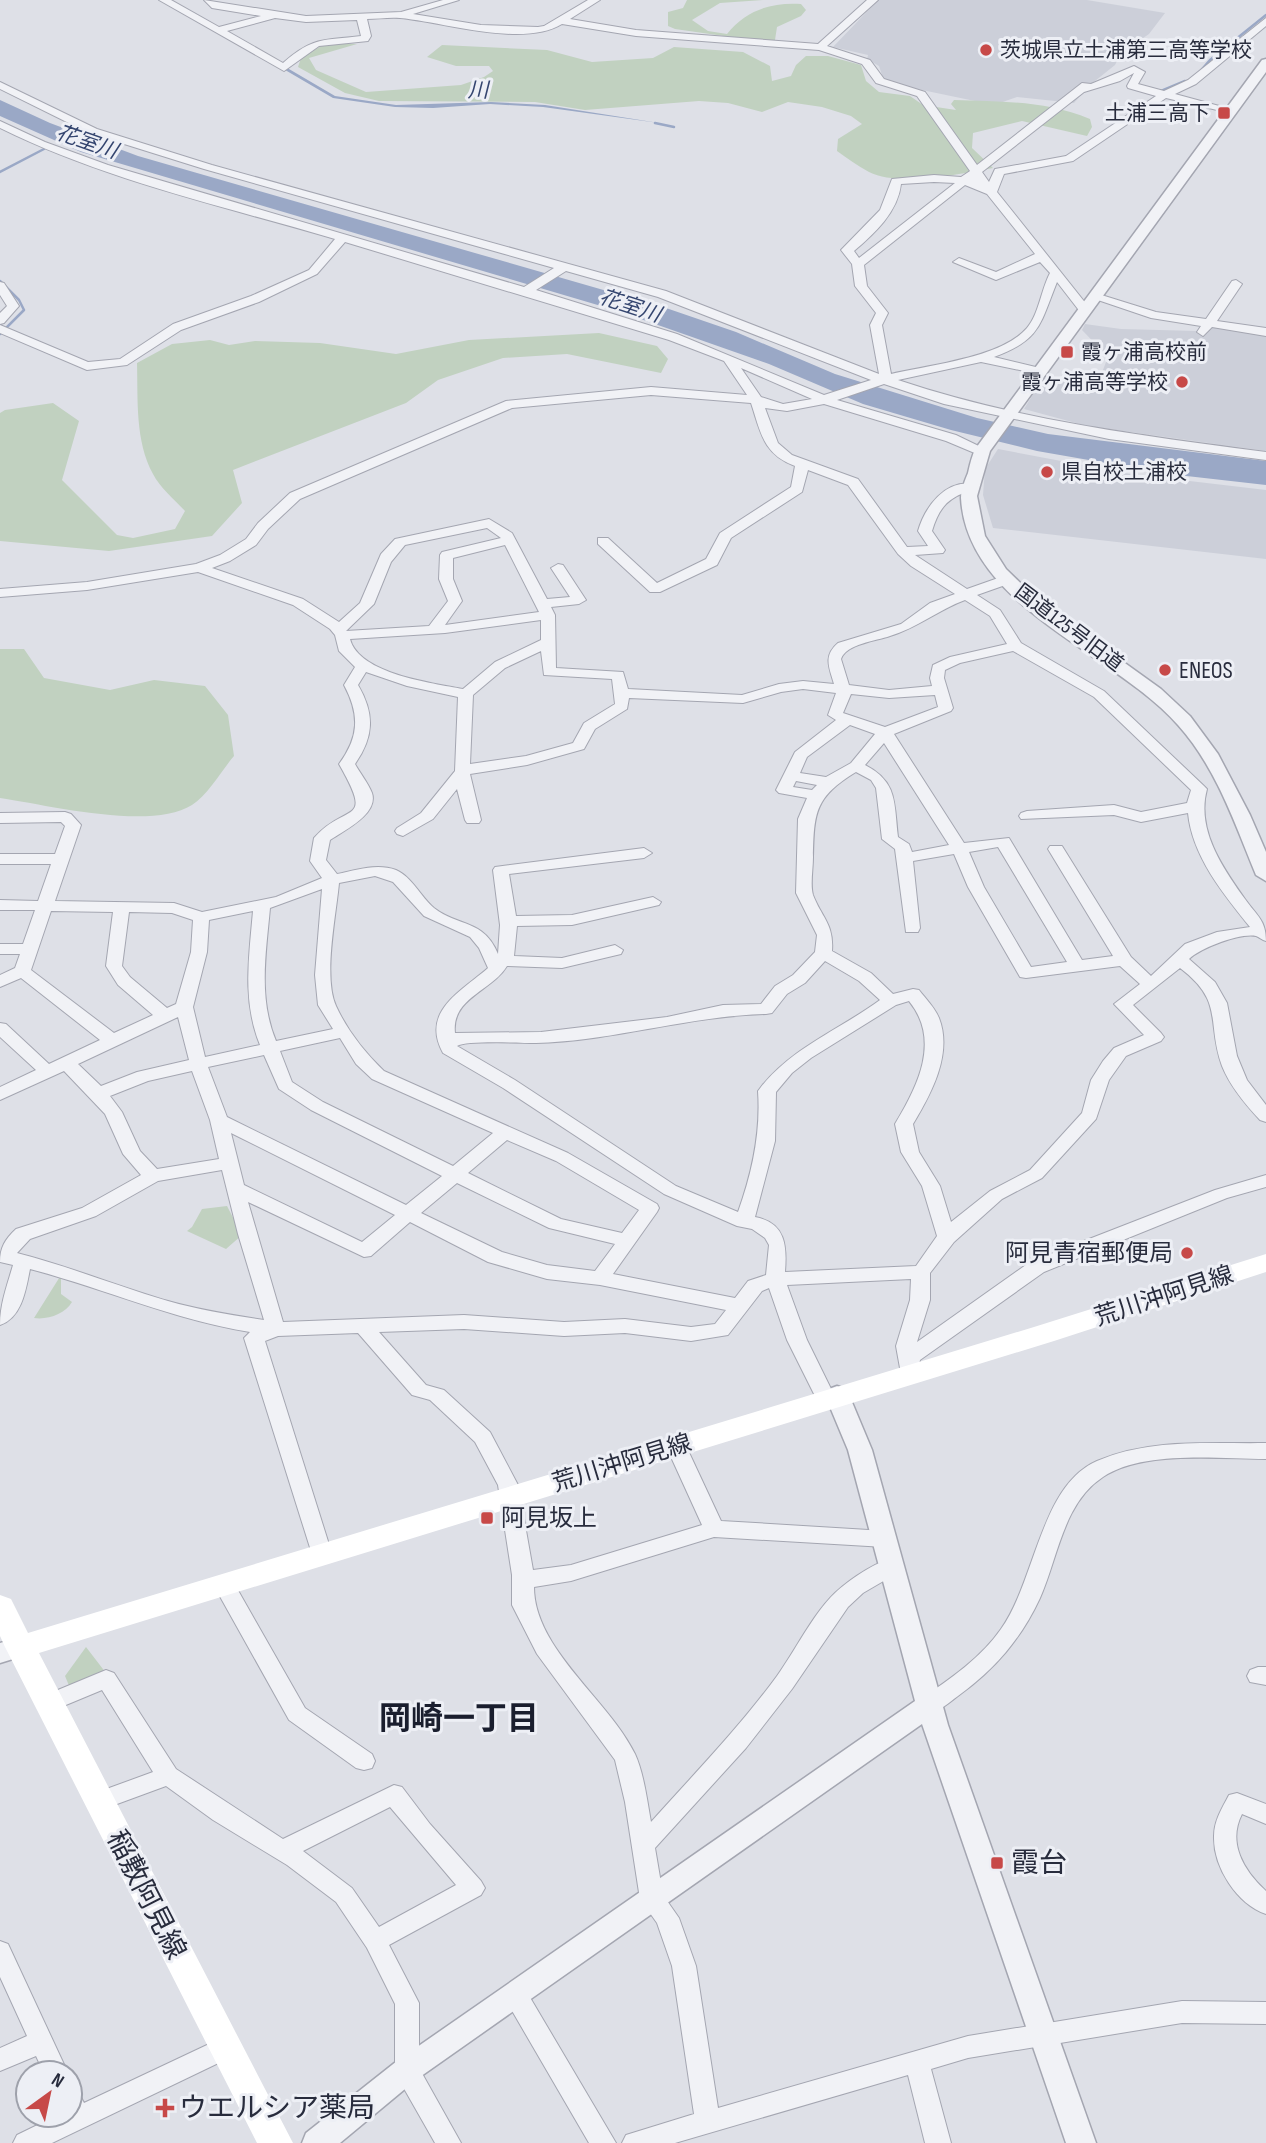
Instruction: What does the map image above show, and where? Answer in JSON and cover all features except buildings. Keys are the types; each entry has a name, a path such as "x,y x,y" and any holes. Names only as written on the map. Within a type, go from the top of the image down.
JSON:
{"main road":[{"name":"荒川沖阿見線","path":"10,1650 831,1397 909,1365 1266,1263"},
{"path":"0,1607 10,1650"},
{"name":"稲敷阿見線","path":"10,1650 49,1703 275,2143"}],"street":[{"path":"164,0 284,68 304,50 317,43 364,39 362,19"},
{"path":"209,0 215,6 306,19 362,19 399,15 454,0"},
{"path":"399,15 481,28 538,30 562,21 595,0"},
{"path":"820,47 873,0"},
{"path":"217,31 278,15"},
{"path":"562,21 636,33 820,47 866,62 877,73 880,81 921,94 934,117 990,192 1085,310"},
{"path":"990,192 999,171 1069,159 1164,95 1192,82 1266,21"},
{"name":"国道125号旧道","path":"1264,865 1196,734 1171,706 1131,674 1055,622 1006,580 987,555 977,533 971,514 969,487 985,448 1008,415 1266,63"},
{"path":"858,264 1086,87 1116,79 1134,69 1140,72 1132,86 1230,113"},
{"path":"0,85 93,131 208,167 662,294 881,381 944,400 1109,435 1266,456"},
{"path":"0,124 41,144 104,167 673,337 827,397 985,448"},
{"path":"881,381 876,325 882,313 861,286 858,264 847,250 865,237 896,193 896,181 954,178 966,180 990,192"},
{"path":"3,334 87,366 123,362 177,327 255,299 313,272 343,237"},
{"path":"959,262 996,276 1034,258 1044,258"},
{"path":"526,291 565,266"},
{"path":"0,593 87,586 199,568 225,558 251,542 263,526 295,496 510,404 650,391 757,400 780,407 794,407 881,381 978,357 1012,344 1032,330 1046,289 1055,274"},
{"path":"1205,330 1236,284"},
{"path":"0,286 13,306 0,320"},
{"path":"1065,287 1205,330 1266,332"},
{"path":"978,357 1040,372"},
{"path":"728,358 757,400 772,444 788,458 802,465 853,482 903,551 922,568 969,594 995,613 1016,646 1045,666 1100,694 1199,789"},
{"path":"603,541 655,590 712,562 725,536 797,489 802,465"},
{"path":"903,551 938,550 925,531 930,514 951,491 969,487"},
{"path":"340,632 369,603 392,548 400,542 489,523 509,540 545,609 550,641 549,672 618,675 622,706 589,726 579,747 461,773 427,816 403,831"},
{"path":"435,628 455,601 445,583 443,569 447,555 509,540"},
{"path":"199,568 298,602 340,632 375,635 435,628 465,629 579,600 558,568"},
{"path":"1006,580 935,606 906,627 843,646 836,652 834,659 844,695 835,715 885,732 959,848 976,887 1026,973 1124,960"},
{"path":"340,632 346,651 363,666 412,683 466,694"},
{"path":"473,820 461,773 466,694 500,665 550,641"},
{"path":"447,1039 541,1037 667,1022 723,1010 766,1009 780,990 799,979 823,953 824,935 804,893 806,819 816,795 829,782 856,766 885,732 946,708 937,678 938,668 955,660 1016,646"},
{"path":"363,666 351,685 361,702 366,723 354,755 347,764 361,786 365,804 355,816 322,838 318,860 329,873 331,880 323,975 327,1005 362,1060 378,1075 562,1157 650,1208 600,1278"},
{"path":"622,693 743,699 803,684 889,694 941,690"},
{"path":"816,795 784,790 800,755 848,719"},
{"path":"856,766 877,778 884,788 890,839 903,847 912,928"},
{"path":"790,776 829,782"},
{"path":"1199,789 1223,783"},
{"path":"1199,789 1192,807 1210,860 1264,932"},
{"path":"1027,816 1114,810 1141,817 1192,807"},
{"path":"0,818 65,817 73,825 22,971 0,982"},
{"path":"904,858 1003,841 1077,966"},
{"path":"1056,849 1124,960 1136,974 1152,984"},
{"path":"644,853 501,870 509,940 500,965 455,1002 445,1023 449,1049 509,1084 670,1190 744,1222 758,1223 772,1234 778,1245 775,1279 797,1340 860,1450 929,1705 1081,2143"},
{"path":"0,859 60,859"},
{"path":"0,905 122,905 174,908 201,917 280,901 331,880 375,871 391,874 414,893 430,913 476,933 500,965"},
{"path":"507,920 572,920 653,902"},
{"path":"122,905 114,966 124,981 164,1015"},
{"path":"261,905 255,988 262,1029 285,1085 317,1106 556,1224 626,1240"},
{"path":"201,917 200,952 184,1007 198,1063 219,1120 276,1329"},
{"path":"1264,932 1223,936 1191,948 1152,984 1123,1004 1155,1037 1120,1052 1100,1080 1090,1115 1036,1174 996,1195 947,1237 921,1272 920,1300 906,1346 909,1365 1037,1267 1221,1194 1266,1181"},
{"path":"0,950 28,949"},
{"path":"500,965 562,963 615,950"},
{"path":"823,953 865,977 890,1001"},
{"path":"1178,959 1197,971 1216,993 1221,1004 1227,1055 1234,1073 1266,1116"},
{"path":"22,971 113,1041"},
{"path":"744,1222 761,1176 769,1107 767,1091 790,1065 810,1050 865,1021 890,1001 913,994 931,1019 933,1036 925,1090 904,1124 910,1152 931,1186 947,1237"},
{"path":"0,1094 184,1007"},
{"path":"0,1028 48,1072"},
{"path":"99,1094 143,1076 343,1032"},
{"path":"66,1063 99,1094 113,1112 132,1154 153,1175"},
{"path":"219,1120 495,1257 547,1272 600,1278 741,1306"},
{"path":"237,1189 364,1251 504,1133"},
{"path":"0,1318 13,1302 9,1258 16,1240 23,1234 89,1212 153,1175 230,1163"},
{"path":"9,1258 65,1272 162,1306 212,1319 276,1329 464,1322 564,1329 625,1326 691,1334 721,1330 755,1286 775,1279 921,1272"},
{"path":"362,1325 419,1390 437,1395 483,1437 508,1485 523,1580 523,1605 545,1648 625,1757 636,1802 652,1899 667,1918 684,1966 690,2020 708,2122"},
{"path":"276,1329 254,1338 322,1554"},
{"path":"676,1446 714,1529"},
{"path":"317,2143 407,2070 516,1997 973,1673 1014,1627 1065,1506 1083,1480 1103,1467 1130,1459 1163,1454 1266,1451"},
{"path":"523,1580 571,1573 714,1529 885,1539"},
{"path":"642,1847 738,1742 785,1684 840,1601 856,1587 892,1566"},
{"path":"224,1584 297,1714 364,1761"},
{"path":"49,1703 106,1679 168,1776 221,1813 283,1850 344,1895 375,1941 407,2003 407,2070 448,2143"},
{"path":"98,1802 168,1776"},
{"path":"283,1850 394,1794 422,1831 473,1888 375,1941"},
{"path":"1266,1814 1237,1802 1226,1824 1227,1860 1256,1898 1266,1904"},
{"path":"0,1951 49,2059"},
{"path":"516,1997 603,2143"},
{"path":"635,2143 968,2047 1182,2012 1266,2012"},
{"path":"0,2060 40,2042"},
{"path":"84,2105 224,2048"},
{"path":"917,2063 938,2143"},
{"path":"26,2143 46,2129"}],"shaded area":[{"name":"茨城県立土浦第三高等学校","path":"878,0 1087,0 1165,13 1149,34 1121,53 1115,65 1090,85 1074,103 1017,97 994,105 898,85 883,78 879,66 867,59 868,55 833,47"},
{"name":"霞ヶ浦高等学校","path":"1085,324 1121,329 1197,331 1213,326 1266,332 1266,451 1087,426 1024,409 1045,375 1096,388 1108,357 1082,330"},
{"path":"998,449 1130,474 1266,490 1266,559 993,528 983,495 985,469"}],"green space":[{"path":"687,0 763,0 720,3 692,20 708,31 727,34 743,19 760,9 780,4 801,4 806,10 801,16 777,27 775,40 766,42 668,26 668,12 683,8"},
{"path":"326,43 357,44 309,58 316,70 366,92 461,85 493,71 489,66 456,66 427,57 442,45 547,50 592,62 653,58 674,47 743,52 770,66 772,81 791,76 796,65 806,56 828,56 861,65 866,81 879,92 910,96 923,105 956,110 951,104 954,100 1039,105 1090,119 1092,127 1087,136 1022,121 973,133 972,148 993,168 930,178 896,179 869,172 837,151 838,139 862,124 851,116 822,107 788,102 762,112 728,103 699,101 585,110 535,102 379,101 345,93 298,67 301,58"},
{"path":"599,333 657,346 668,359 661,373 567,354 503,358 438,380 406,403 233,470 242,503 212,536 109,551 0,541 0,413 53,403 79,421 62,480 117,535 133,538 175,529 185,511 160,484 147,461 140,434 137,391 137,363 172,344 210,340 229,345 255,341 320,343 396,354 469,340"},
{"path":"0,649 24,649 44,678 110,690 154,680 205,686 228,715 234,756 198,800 174,812 151,816 99,814 0,798"},
{"path":"227,1206 242,1235 226,1249 187,1231 202,1209"},
{"path":"61,1275 61,1294 72,1302 56,1315 34,1318"},
{"path":"86,1647 106,1673 70,1688 65,1676"}],"water":[{"path":"166,0 171,0 335,96 396,105 491,102 545,105 659,123 543,107 490,104 433,108 395,107 333,98"},
{"name":"花室川","path":"0,100 50,123 138,156 666,308 736,332 835,374 977,418 1048,434 1266,461 1266,485 1169,474 1037,451 951,430 863,404 769,364 618,311 81,152 0,116"}],"waterway":[{"path":"1196,76 1210,60 1266,15"},
{"path":"1161,91 1185,81"},
{"name":"川","path":"655,123 674,127"},
{"name":"花室川","path":"0,172 44,149"},
{"path":"0,281 19,300 24,310 0,334"}],"place":[{"name":"茨城県立土浦第三高等学校","path":"986,50"},
{"name":"土浦三高下","path":"1224,113"},
{"name":"霞ヶ浦高校前","path":"1067,352"},
{"name":"霞ヶ浦高等学校","path":"1182,382"},
{"name":"県自校土浦校","path":"1047,472"},
{"name":"ENEOS","path":"1165,670"},
{"name":"阿見青宿郵便局","path":"1187,1253"},
{"name":"阿見坂上","path":"487,1518"},
{"name":"霞台","path":"997,1863"},
{"name":"ウエルシア薬局","path":"165,2108"}],"district":[{"name":"岡崎一丁目","path":"459,1719"}]}
